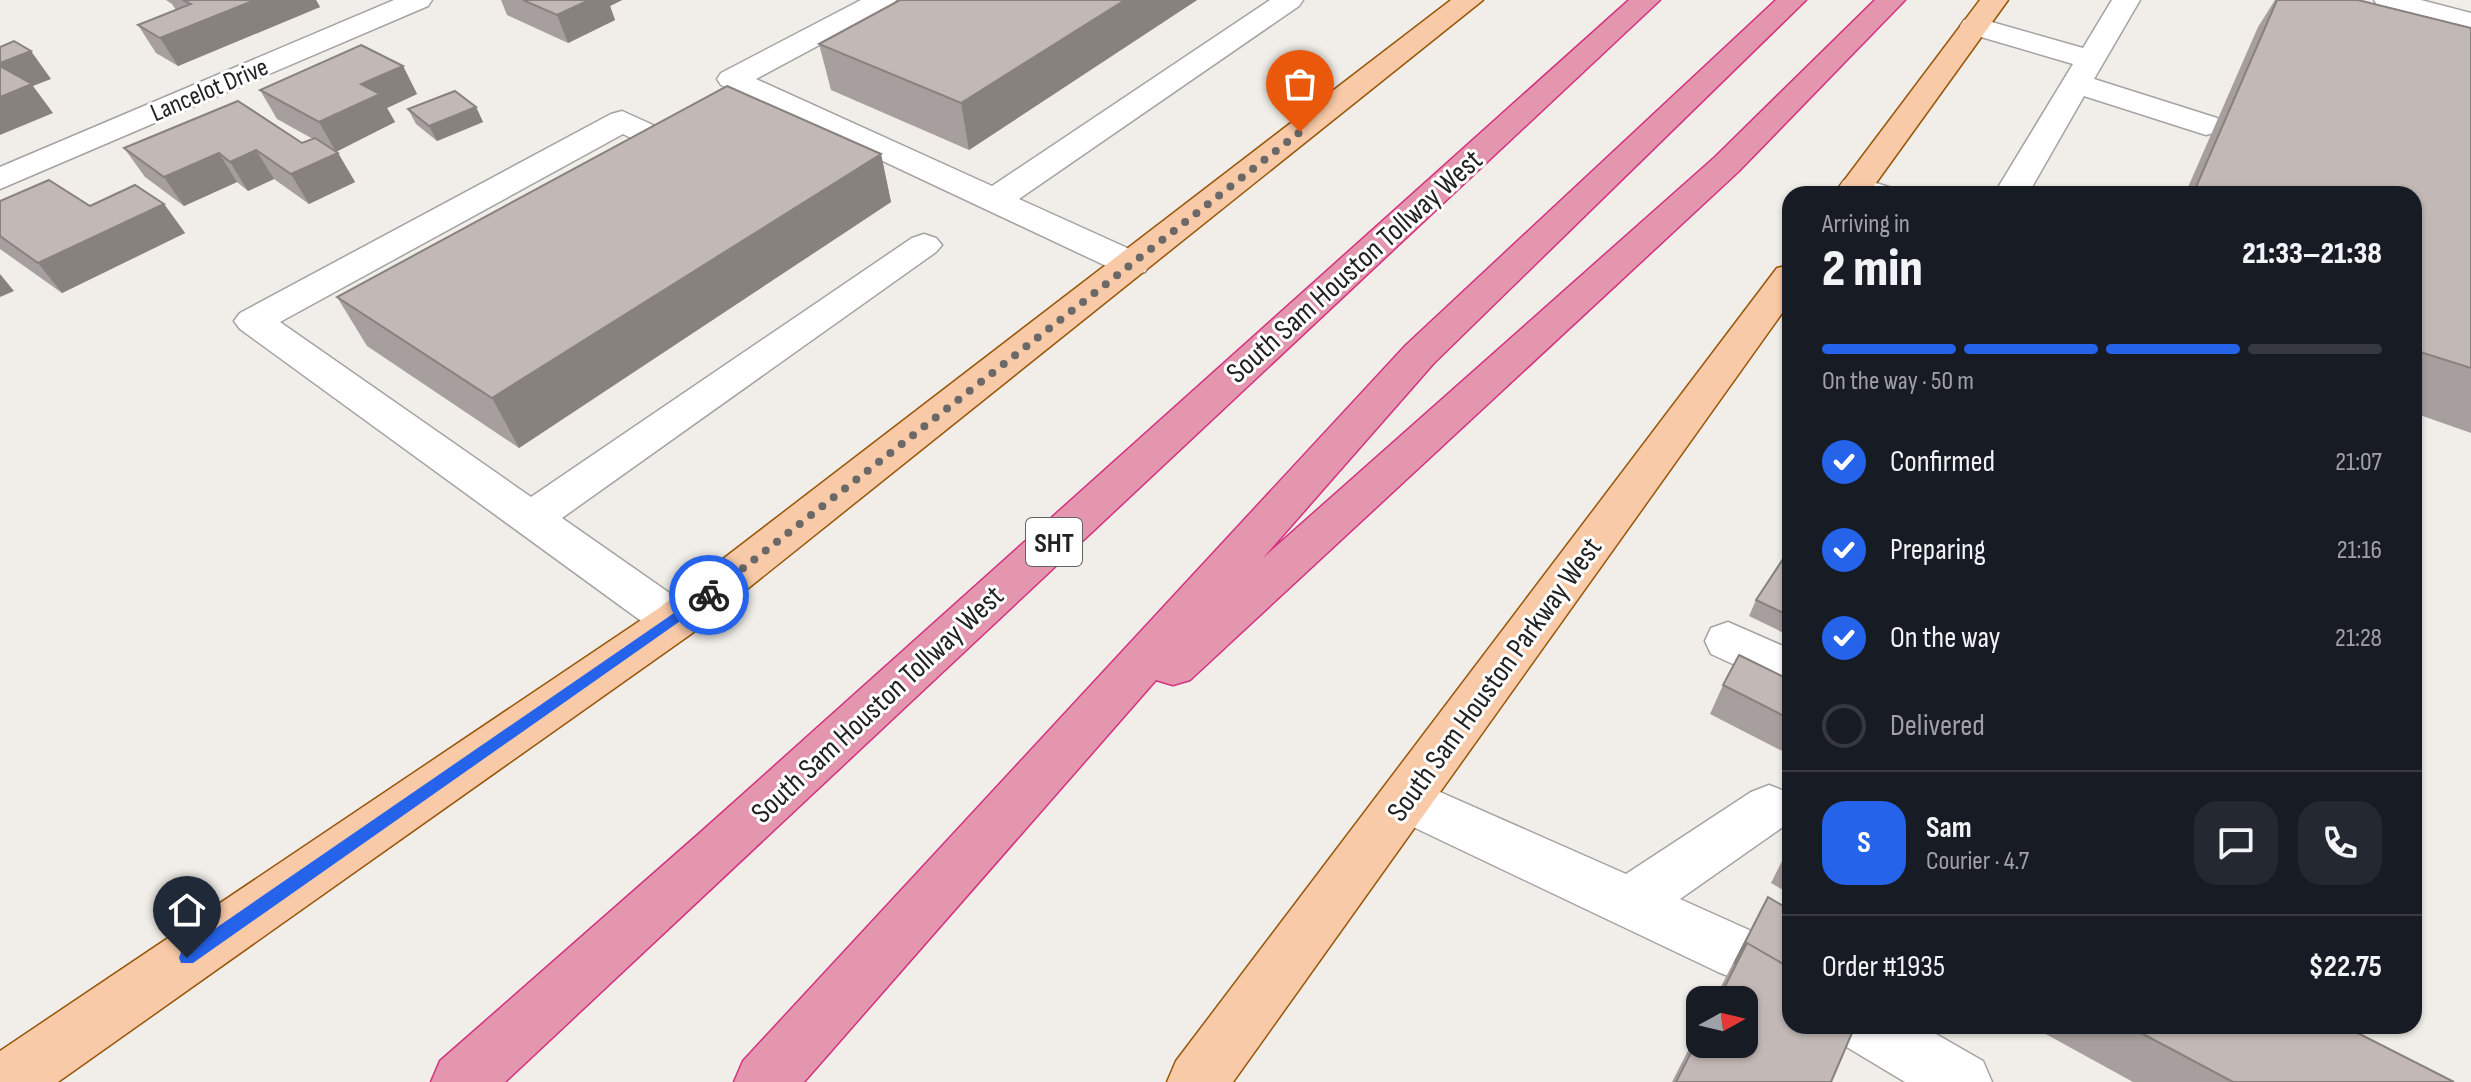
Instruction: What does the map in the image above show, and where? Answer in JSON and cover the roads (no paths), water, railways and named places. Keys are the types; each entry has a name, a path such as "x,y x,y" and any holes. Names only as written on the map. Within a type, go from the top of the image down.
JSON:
{"highway":[{"path":"1596,45 1636,0"},
{"name":"South Sam Houston Tollway West","path":"461,1082 721,848 1646,0"},
{"path":"764,1082 1420,354 1792,0"},
{"path":"993,828 1727,164 1891,0"}],"main road":[{"path":"7,1082 675,621 1469,0"},
{"path":"1865,186 1994,0"},
{"name":"South Sam Houston Parkway West","path":"1197,1082 1782,295"}],"street":[{"name":"Lancelot Drive","path":"0,179 418,0"},
{"path":"882,0 732,79 1132,264"},
{"path":"994,200 1289,0"},
{"path":"2022,186 2126,0"},
{"path":"2388,0 2471,22"},
{"path":"1974,26 2206,125"},
{"path":"675,621 253,321 622,121 683,151"},
{"path":"445,217 483,239"},
{"path":"531,518 924,245"},
{"path":"1728,641 1782,667"},
{"path":"1406,799 1738,953"},
{"path":"1630,902 1769,808"},
{"path":"1889,1053 1962,1082"}]}
